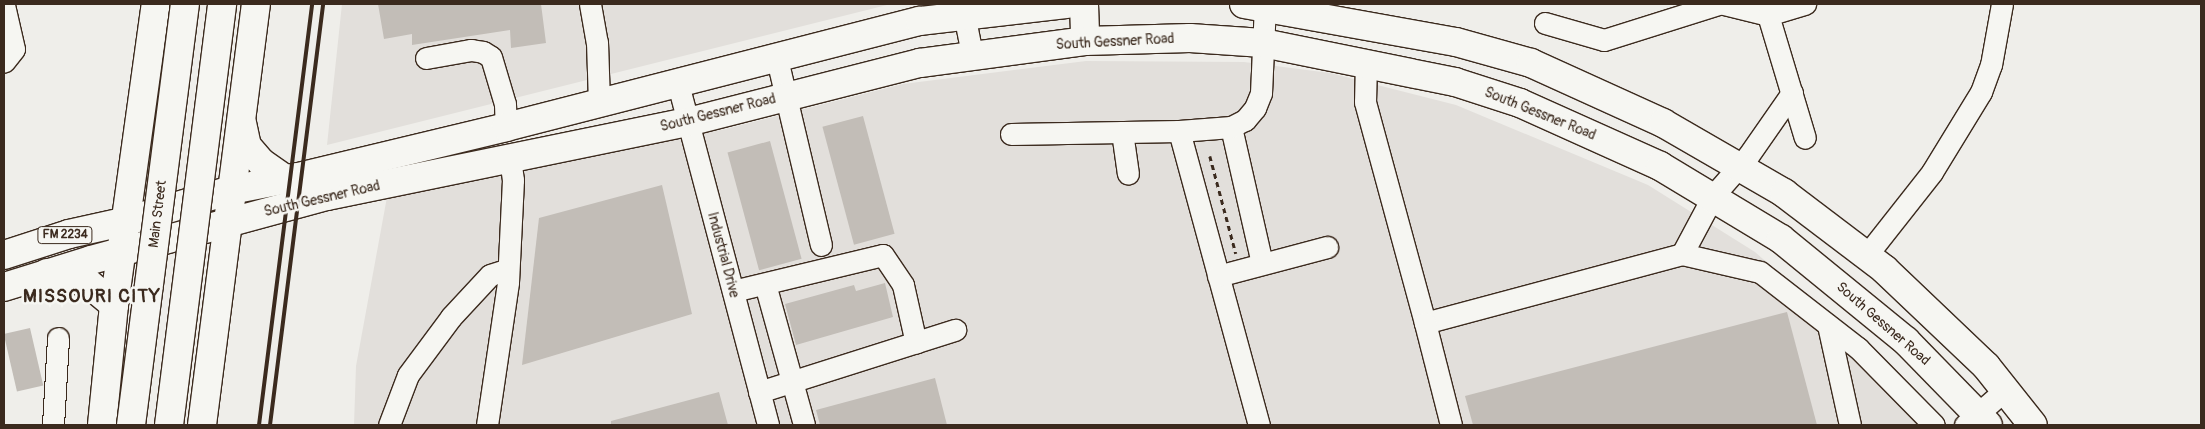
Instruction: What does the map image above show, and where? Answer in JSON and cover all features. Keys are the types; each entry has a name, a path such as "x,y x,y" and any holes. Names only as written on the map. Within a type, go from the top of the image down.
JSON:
{"main road":[{"path":"102,425 114,305 156,4"},
{"name":"Main Street","path":"131,425 186,4"},
{"path":"169,425 222,4"},
{"path":"202,425 256,4"},
{"name":"South Gessner Road","path":"231,190 506,127 964,10 1067,4"},
{"path":"1084,4 1085,41"},
{"path":"1260,4 1456,42 1531,64 1601,92 1740,165 1784,193 1866,256 1986,366 2034,425"},
{"name":"South Gessner Road","path":"122,251 327,196 688,122 785,96 972,54 1085,41 1190,38 1263,43 1366,62 1455,82 1520,103 1628,151 1713,196 1782,239 1906,341 1977,421"},
{"path":"599,104 604,139"},
{"path":"242,123 247,146 262,163 285,179"},
{"path":"506,127 510,158"},
{"name":"FM 2234","path":"4,255 69,234 127,221 231,190"},
{"name":"FM 2234","path":"4,287 122,251"},
{"path":"48,273 88,283 114,305"}],"street":[{"path":"590,4 597,42 599,104"},
{"path":"1011,134 1179,131 1231,127 1245,120 1255,108 1261,93 1263,43 1260,4"},
{"path":"1545,23 1604,40 1718,4"},
{"path":"1724,4 1768,15 1805,4"},
{"path":"1866,256 1932,172 1981,92 1991,65 2002,4"},
{"path":"4,5 14,44 8,58"},
{"path":"964,10 972,54"},
{"path":"1768,15 1805,138"},
{"path":"426,58 471,50 483,52 492,57 505,104 506,127"},
{"path":"777,59 820,245"},
{"path":"1366,62 1365,102 1451,425"},
{"name":"Industrial Drive","path":"678,84 768,425"},
{"path":"1682,254 1713,196 1740,165 1792,93"},
{"path":"1231,127 1262,264"},
{"path":"1179,131 1259,425"},
{"path":"1122,132 1128,174"},
{"path":"487,425 508,269 513,180 510,158"},
{"path":"1218,276 1327,247"},
{"path":"1425,323 1682,254 1760,272 1858,348 1934,425"},
{"path":"733,291 883,255 903,285 916,343"},
{"path":"389,425 408,375 450,317 490,274 508,269"},
{"path":"765,284 804,425"},
{"path":"1828,324 1850,425"},
{"path":"759,392 955,330"},
{"path":"53,425 58,338"},
{"path":"1977,421 2005,390"}],"path":[{"path":"1210,156 1240,270"}],"shaded area":[{"path":"342,4 891,4 327,145"},
{"path":"1086,61 1244,62 1330,73 1456,105 1648,185 1755,252 1915,393 1945,425 354,425 356,366 387,197 726,129 903,84"}],"building":[{"path":"378,4 541,4 546,43 511,48 510,30 412,45 412,34 384,39"},
{"path":"863,116 895,234 854,245 822,127"},
{"path":"770,141 802,259 759,270 727,152"},
{"path":"662,185 692,314 522,365 539,218"},
{"path":"885,283 893,317 796,345 785,304 854,285 856,291"},
{"path":"1787,312 1817,425 1473,425 1465,396"},
{"path":"30,328 43,385 17,392 4,334"},
{"path":"935,378 947,425 820,425 816,410"},
{"path":"719,392 728,425 611,425 611,421"}],"railway":[{"path":"259,425 312,4"},
{"path":"270,425 323,4"}],"district":[{"name":"MISSOURI CITY","path":"92,297"}]}
